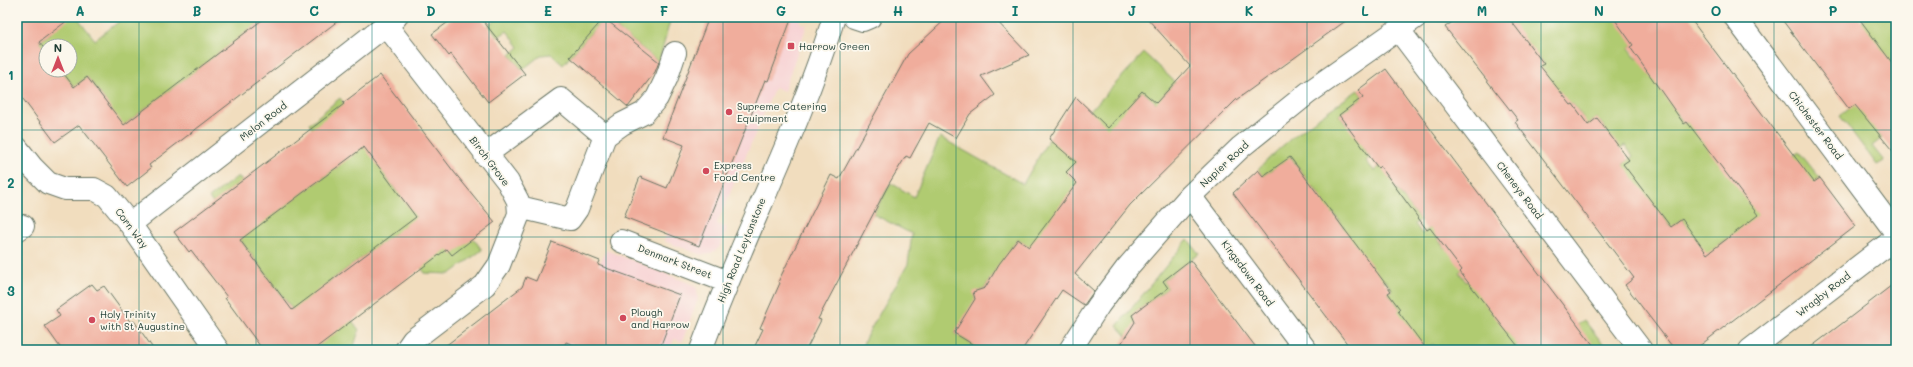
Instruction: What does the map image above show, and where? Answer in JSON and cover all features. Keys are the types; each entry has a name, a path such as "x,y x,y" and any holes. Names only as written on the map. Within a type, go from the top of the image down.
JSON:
{"street":[{"name":"High Road Leytonstone","path":"701,350 728,282 820,65 834,17"},
{"path":"854,17 863,20 870,17"},
{"name":"Chichester Road","path":"1735,17 1896,233"},
{"name":"Birch Grove","path":"391,21 485,154 508,182 519,207"},
{"name":"Melon Road","path":"130,224 391,21"},
{"name":"Napier Road","path":"1070,350 1098,305 1190,196 1247,142 1308,94 1407,23"},
{"name":"Cheneys Road","path":"1407,23 1641,350"},
{"path":"406,350 413,340 485,285 499,265 517,220 519,207 570,219 577,209 606,136 622,124 644,113 657,98 667,77 675,53"},
{"path":"485,154 561,99 606,136"},
{"name":"Corn Way","path":"17,148 32,167 48,183 65,188 94,189 108,196 130,224 218,350"},
{"name":"Kingsdown Road","path":"1190,196 1306,350"},
{"name":"Wragby Road","path":"1750,350 1896,238"},
{"name":"Denmark Street","path":"621,241 728,282"}],"shaded area":[{"path":"733,17 801,17 800,23 807,25 784,91 775,87 717,224 727,228 719,248 708,255 699,254 664,241 681,194"},
{"name":"Plough and Harrow","path":"606,250 689,283 697,288 698,299 682,342 674,339 670,350 562,350 588,287"}],"green space":[{"path":"39,17 77,17 95,40 125,17 267,17 120,128 116,123 92,142 86,134 107,103 87,77 74,87 67,78 78,78 78,38 44,38 51,33"},
{"path":"492,17 531,17 535,20 538,17 671,17 659,62 604,18 563,65 551,54 541,55 522,70 510,55 519,47 507,31 498,37 489,25 494,21"},
{"path":"1520,17 1613,17 1636,43 1629,48 1637,59 1652,48 1689,105 1676,114 1684,124 1712,104 1793,156 1799,152 1820,178 1802,191 1807,219 1725,240 1718,245 1739,273 1689,277 1688,228 1682,219 1671,227 1662,215 1658,218 1654,205 1620,167 1633,156 1625,145 1594,167 1605,128 1597,118 1571,138 1584,119 1573,104 1571,105 1532,73 1544,63 1509,25"},
{"path":"1868,17 1896,17 1896,117 1877,132 1882,138 1872,146 1884,161 1877,165 1840,116 1849,109 1861,23"},
{"path":"1144,53 1175,82 1164,94 1178,107 1170,115 1142,91 1105,134 1085,140 1069,156 1076,162 1066,172 1078,184 1043,258 1018,239 1009,251 1019,294 992,276 985,288 979,290 975,297 976,302 954,333 982,350 861,350 866,337 908,264 912,234 873,214 891,183 914,197 940,137 1023,184 1049,139 1090,111"},
{"path":"1358,90 1363,97 1339,115 1346,125 1387,128 1362,147 1370,157 1366,161 1374,171 1402,150 1395,187 1420,220 1415,224 1422,234 1449,213 1437,238 1446,249 1482,255 1459,272 1466,282 1474,276 1523,341 1515,347 1516,350 1437,350 1433,344 1424,350 1376,326 1400,309 1388,293 1392,290 1385,280 1357,300 1332,237 1344,228 1334,213 1321,222 1316,199 1320,196 1314,187 1286,207 1280,198 1306,178 1291,157 1263,176 1258,170 1293,137"},
{"path":"340,98 357,121 385,175 397,192 406,185 473,238 482,250 450,274 425,273 395,233 325,285 359,330 353,350 323,350 209,198 238,176 270,217 340,165 309,124"},
{"path":"1188,239 1199,254 1163,281 1168,288 1135,313 1150,334 1124,341 1126,336 1117,326"},
{"path":"1584,320 1604,345 1598,350 1534,350 1551,345"}],"building":[{"path":"17,17 72,17 44,38 38,38 38,78 67,78 74,87 87,77 124,125 266,17 343,17 149,165 151,168 127,187 79,125 55,142 17,91"},
{"path":"455,17 480,17 525,74 488,102 451,54 449,56 432,34"},
{"path":"709,17 792,17 768,81 765,80 699,246 624,217 640,177 667,188 684,145 663,137"},
{"path":"948,17 993,17 1029,55 981,76 995,95 970,114 956,138 929,123 910,158 906,156 890,182 818,319 821,320 806,350 753,350 763,329 760,328 780,283 778,282 831,175 839,179 908,54"},
{"path":"1146,17 1351,17 1236,100 1130,205 1075,274 1094,291 1084,305 1062,290 1022,350 982,350 954,333 975,299 973,292 985,288 999,264 1018,239 1029,247 1077,183 1066,172 1076,162 1049,139 1076,97 1108,128 1142,91 1156,103 1190,66"},
{"path":"1460,17 1508,17 1544,64 1540,66 1571,105 1573,104 1588,125 1597,118 1629,160 1623,164 1671,227 1682,219 1707,254 1758,215 1687,122 1684,124 1630,47 1633,45 1613,17 1689,17 1814,182 1820,178 1856,226 1694,350 1675,350 1625,285 1634,278 1515,122 1518,120 1445,27"},
{"path":"1780,17 1858,17 1896,68 1896,155 1855,105 1849,109"},
{"path":"604,18 659,62 655,72 628,107 570,57"},
{"path":"1386,69 1597,350 1521,350 1460,272 1462,270 1430,228 1427,230 1380,166 1378,168 1339,115 1363,97 1358,90"},
{"path":"380,75 454,172 495,222 452,255 447,249 313,350 263,350 225,298 227,297 191,250 189,252 174,232 344,104 343,103","holes":["364,147 416,217 292,310 240,240"]},
{"path":"1290,157 1391,291 1388,293 1400,309 1398,311 1427,350 1352,350 1233,193 1258,170 1263,176"},
{"path":"552,242 600,261 598,265 680,295 659,350 588,350 566,342 562,350 440,350 522,287 526,277 536,281"},
{"path":"1190,260 1258,350 1117,350 1135,322 1132,315 1168,288 1163,281"},
{"path":"1896,282 1896,350 1807,350 1844,322"},
{"name":"Holy Trinity with St Augustine","path":"92,284 97,290 104,286 131,323 134,321 154,350 62,350 45,326 60,316 56,310"}],"place":[{"name":"Harrow Green","path":"791,46"},
{"name":"Supreme Catering Equipment","path":"729,112"},
{"name":"Express Food Centre","path":"706,171"},
{"name":"Plough and Harrow","path":"623,318"},
{"name":"Holy Trinity with St Augustine","path":"92,320"}]}
